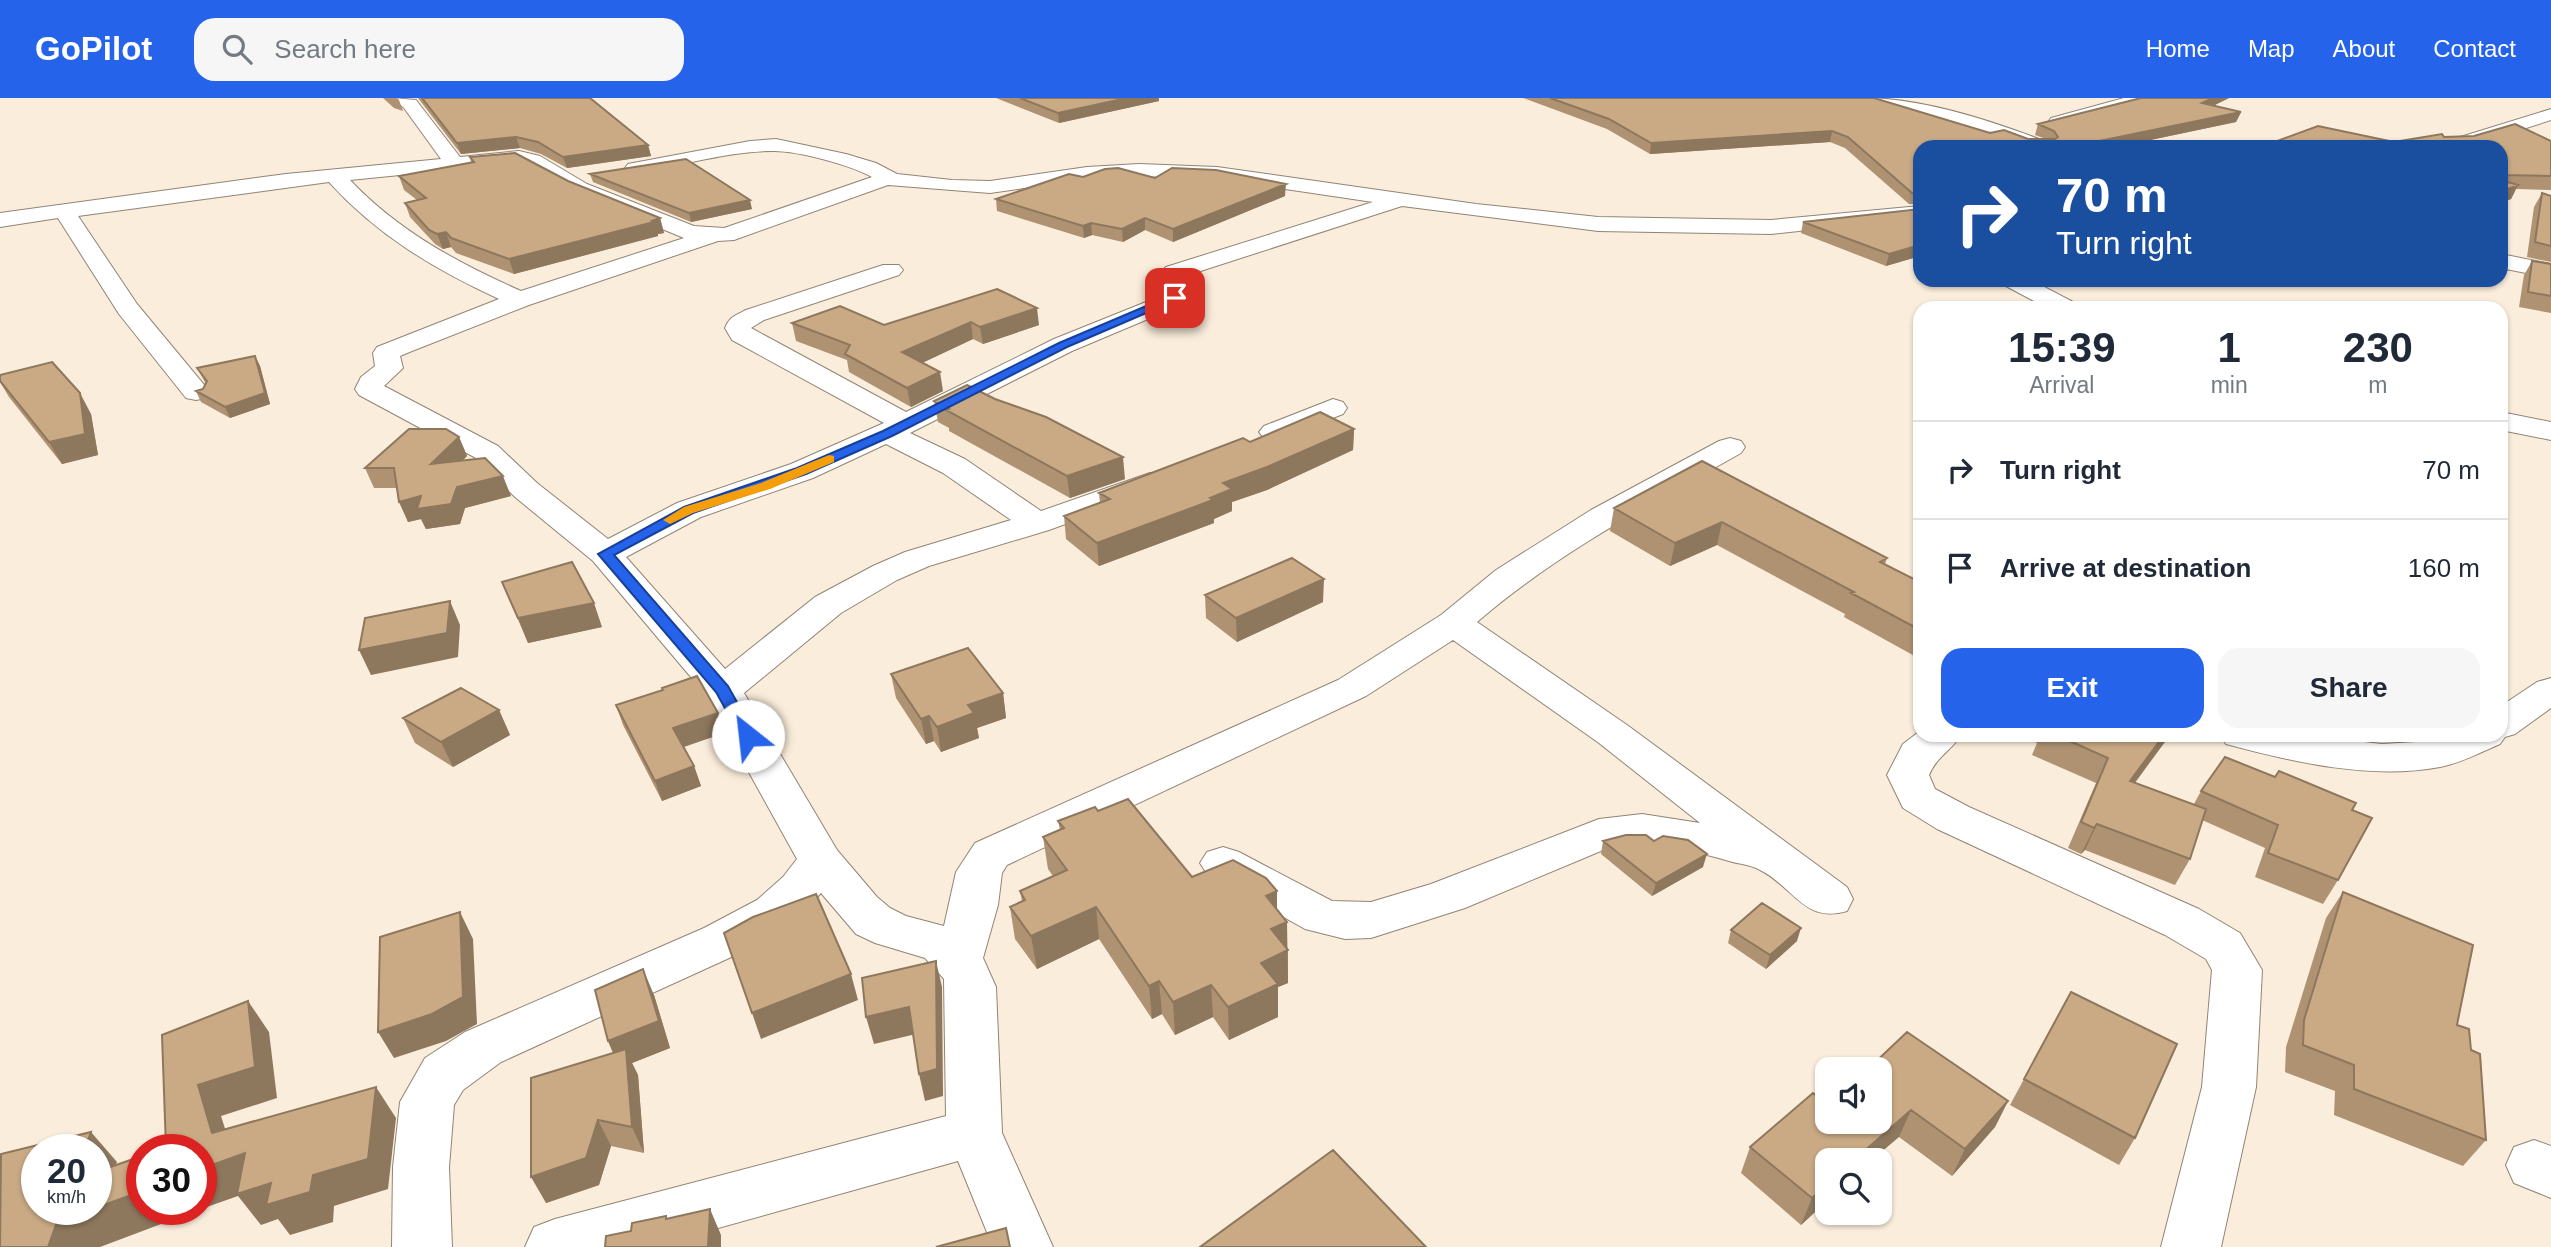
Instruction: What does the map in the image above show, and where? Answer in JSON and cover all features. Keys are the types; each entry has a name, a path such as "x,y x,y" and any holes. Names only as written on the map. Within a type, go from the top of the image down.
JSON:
{"street":[{"path":"402,98 410,104 456,165"},
{"path":"1874,98 1915,103 2024,140"},
{"path":"2007,133 2144,98"},
{"path":"2470,140 2551,114"},
{"path":"561,178 750,146 776,145 839,158 869,167 891,178"},
{"path":"0,220 334,175 527,158 561,178 691,233 710,237"},
{"path":"1023,1247 974,1133 971,987 967,973 958,959 941,944 892,930 860,909 821,861 723,690 605,554 526,489 487,452 369,389 371,383 388,370 385,356 394,349 520,300 710,237 744,230 891,178 979,187 1106,171 1199,172 1564,222 1653,227 1771,228 1913,215"},
{"path":"334,175 377,221 410,245 457,271 520,300"},
{"path":"605,554 689,510 765,486 896,428 1063,345 1175,298 1167,284 1170,274 1402,199"},
{"path":"65,212 128,309 196,392"},
{"path":"2508,262 2551,271"},
{"path":"891,270 755,315 740,323 738,328 741,334 896,428 1037,523"},
{"path":"2026,287 2053,301"},
{"path":"1250,443 1333,408"},
{"path":"2508,422 2551,431"},
{"path":"958,959 974,905 979,872 991,855 1352,688 1454,623 1507,578 1603,517 1730,447"},
{"path":"723,690 828,605 885,573 917,559 1037,523 1178,472"},
{"path":"1454,623 1614,734 1830,899"},
{"path":"2508,720 2551,690"},
{"path":"1932,742 1919,753 1908,775 1918,798 1953,818 2182,922 2223,947 2237,970 2229,1087 2191,1247"},
{"path":"2267,742 2382,758 2439,754 2469,742"},
{"path":"1223,863 1322,917 1345,921 1371,920 1448,896 1599,834 1622,828 1650,828 1774,857"},
{"path":"422,1247 421,1167 427,1102 444,1074 483,1047 721,942 774,912 799,888 821,861"},
{"path":"555,1247 763,1188 974,1133"}],"building":[{"path":"422,98 590,98 648,145 563,157 538,142 516,137 457,143"},
{"path":"1020,98 1127,98 1058,113"},
{"path":"1550,98 1874,98 1990,133 2004,130 2028,139 2058,137 2054,131 2038,124 2141,98 2213,98 2202,103 2241,112 2104,140 1913,140 1913,193 1848,137 1832,131 1651,143 1609,119"},
{"path":"2515,124 2551,141 2551,176 2508,175 2508,140 2406,140 2442,134 2444,137 2474,136"},
{"path":"2318,126 2384,140 2280,140"},
{"path":"515,153 568,181 660,218 652,221 654,222 509,259 451,238 446,232 437,234 429,230 405,203 426,198 399,176 474,162 470,157"},
{"path":"686,159 750,200 689,213 590,174"},
{"path":"1118,168 1155,178 1172,168 1216,170 1286,184 1173,229 1145,218 1122,229 1091,223 1083,226 996,199 1069,174 1083,177 1105,169"},
{"path":"2508,182 2518,185 2508,189"},
{"path":"2542,193 2551,196 2551,246 2535,242"},
{"path":"1913,210 1913,247 1889,254 1803,222"},
{"path":"2532,261 2551,264 2551,296 2528,292"},
{"path":"997,289 1037,308 980,327 971,322 902,352 940,372 907,388 845,354 850,345 792,323 840,306 884,325"},
{"path":"255,356 265,393 225,407 196,391 203,389 207,381 197,368"},
{"path":"52,362 80,393 85,434 49,442 0,381 0,375"},
{"path":"967,385 995,399 1046,417 1123,457 1067,476 934,401"},
{"path":"1320,412 1354,429 1223,483 1232,489 1210,498 1213,500 1097,543 1064,516 1110,499 1099,493 1243,438 1250,442"},
{"path":"409,429 446,429 459,437 431,464 485,458 503,476 457,487 451,504 417,509 421,496 399,502 394,468 365,468"},
{"path":"1702,461 1887,558 1880,562 1913,578 1913,626 1722,522 1675,543 1614,508"},
{"path":"1292,558 1324,579 1236,618 1205,595"},
{"path":"572,562 594,603 518,618 502,582"},
{"path":"450,601 447,633 359,650 365,618"},
{"path":"968,648 1003,693 968,705 974,713 937,727 929,716 921,719 891,674"},
{"path":"697,676 718,713 673,728 694,766 655,781 616,705"},
{"path":"461,688 499,710 441,742 403,718"},
{"path":"2072,742 2159,742 2130,781 2206,809 2190,859 2097,824 2094,828 2081,822 2108,758"},
{"path":"2225,757 2275,777 2279,771 2356,803 2352,810 2372,818 2338,880 2268,853 2278,825 2201,791"},
{"path":"1128,799 1192,877 1233,860 1266,878 1277,891 1266,896 1287,922 1271,929 1288,950 1261,963 1278,984 1228,1007 1211,985 1173,1002 1159,981 1149,986 1096,907 1031,936 1010,907 1025,900 1020,891 1067,870 1043,837 1064,828 1058,821 1095,807 1098,811"},
{"path":"1626,835 1646,835 1654,841 1663,836 1688,840 1707,854 1656,883 1603,841"},
{"path":"2343,892 2473,945 2457,1025 2469,1029 2471,1050 2480,1054 2486,1140 2354,1089 2354,1065 2303,1045 2304,1020"},
{"path":"816,894 851,974 752,1013 724,933 753,917"},
{"path":"1762,903 1801,928 1770,955 1731,930"},
{"path":"460,912 463,997 432,1014 378,1032 380,937"},
{"path":"936,961 937,1069 919,1074 909,1007 866,1017 862,978"},
{"path":"643,969 659,1021 608,1041 595,990"},
{"path":"2071,992 2177,1044 2135,1138 2024,1079"},
{"path":"248,1001 255,1067 198,1085 212,1133 376,1087 368,1159 313,1175 310,1192 266,1205 271,1183 237,1194 245,1153 217,1163 217,1134 166,1134 162,1035"},
{"path":"1907,1032 2008,1101 1965,1149 1911,1110 1892,1127 1892,1057 1881,1057"},
{"path":"626,1049 632,1127 598,1120 586,1158 531,1177 531,1078"},
{"path":"1813,1093 1815,1134 1884,1134 1868,1148 1815,1148 1815,1195 1812,1198 1750,1147"},
{"path":"21,1149 21,1225 56,1225 48,1247 0,1247 1,1154"},
{"path":"1333,1150 1426,1247 1200,1247"},
{"path":"126,1162 126,1197 112,1202 112,1166"},
{"path":"710,1209 708,1247 605,1247 606,1236 631,1231 632,1223"},
{"path":"1006,1228 1010,1247 936,1247"}],"slow traffic":[{"path":"670,520 689,510 765,486 829,459"}],"route":[{"path":"748,736 723,690 605,554 689,510 765,486 802,471 887,433 1063,345 1175,298"}]}
